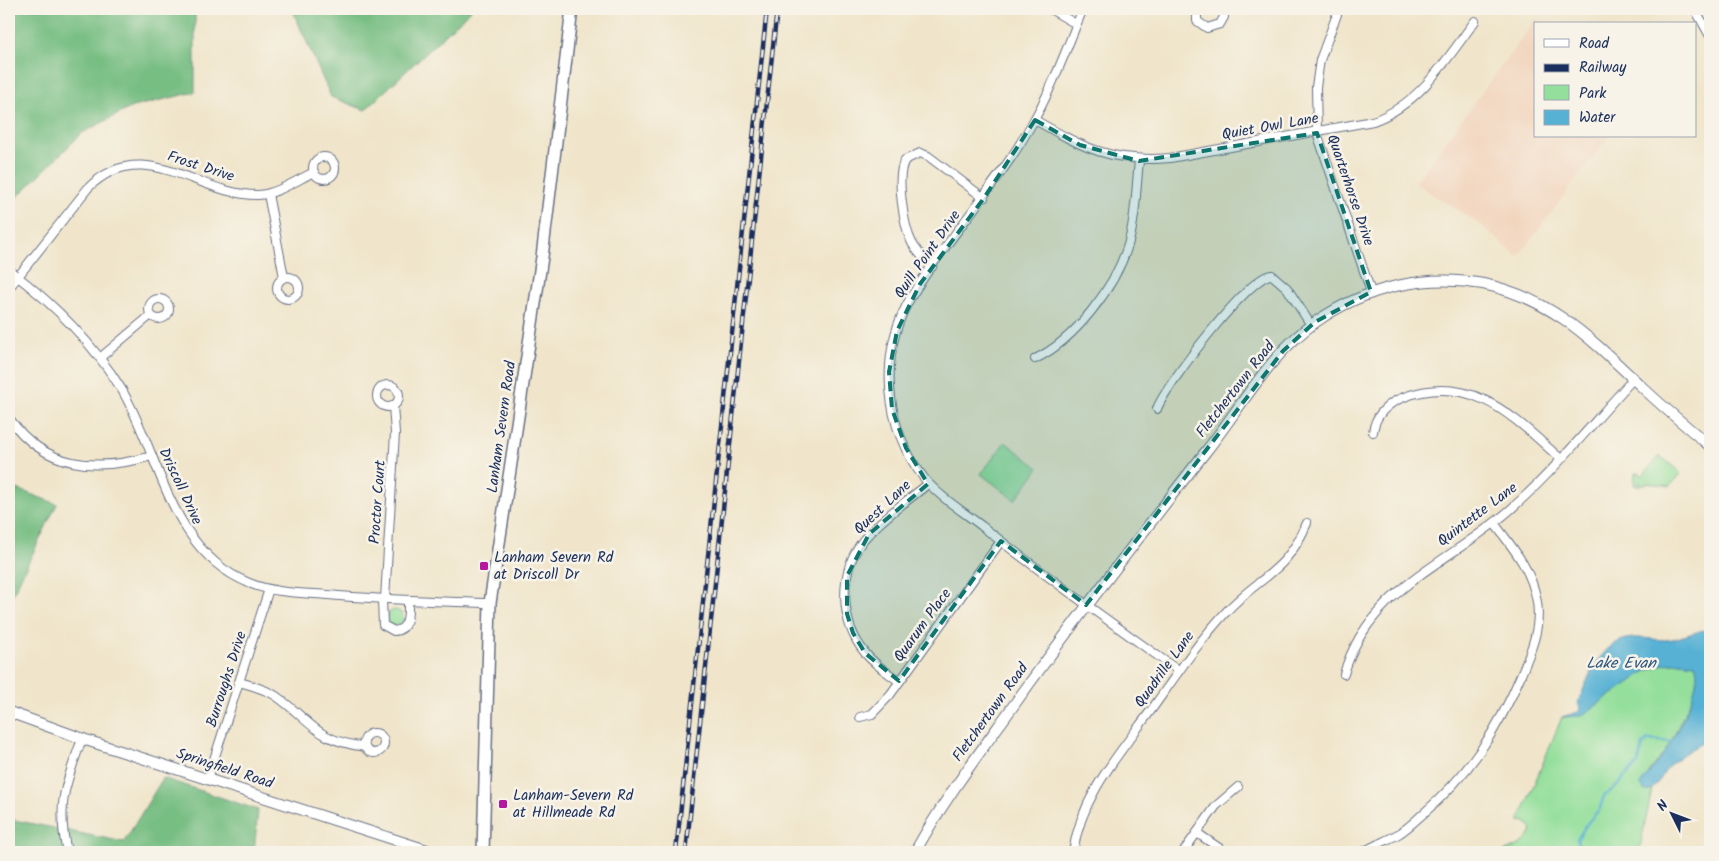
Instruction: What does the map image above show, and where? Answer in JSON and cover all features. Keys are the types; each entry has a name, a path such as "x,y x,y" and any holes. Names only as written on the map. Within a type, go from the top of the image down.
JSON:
{"main road":[{"name":"Lanham Severn Road","path":"483,852 490,602 542,257 572,9"}],"street":[{"path":"1050,9 1076,24"},
{"name":"Quill Point Drive","path":"1083,9 1068,50 1035,120 984,198 932,267 904,312 892,348 889,372 891,402 901,436 914,464 928,484 1086,605 1179,671"},
{"path":"1197,9 1196,16 1200,24 1212,28 1222,21 1223,9"},
{"name":"Quarterhorse Drive","path":"1339,9 1329,30 1320,60 1316,87 1317,133 1371,292"},
{"path":"1694,9 1710,36"},
{"name":"Quiet Owl Lane","path":"1035,120 1080,145 1118,158 1139,161 1170,158 1317,133 1372,121 1398,111 1418,94 1476,21"},
{"path":"932,267 912,244 905,224 901,170 905,160 920,153 928,156 984,198"},
{"path":"1035,359 1054,348 1082,320 1109,285 1120,264 1130,235 1139,161"},
{"name":"Frost Drive","path":"9,288 88,188 102,177 125,167 142,165 160,167 233,192 247,194 268,194 314,172"},
{"path":"268,194 284,277"},
{"name":"Driscoll Drive","path":"9,270 78,331 101,357 133,411 182,524 196,545 217,565 248,583 269,589 383,599 490,602"},
{"path":"1156,409 1163,395 1205,340 1245,292 1261,278 1272,275 1284,284 1311,325"},
{"name":"Fletchertown Road","path":"915,852 968,769 1086,605 1267,370 1283,351 1311,325 1350,301 1371,292 1414,282 1442,280 1482,284 1509,290 1536,301 1566,318 1710,446"},
{"path":"101,357 151,315"},
{"name":"Quintette Lane","path":"1344,674 1356,644 1396,594 1425,570 1494,523 1526,496 1633,379"},
{"path":"1373,432 1378,416 1393,403 1427,391 1451,391 1480,397 1498,406 1560,459"},
{"name":"Proctor Court","path":"393,406 395,432 383,599 383,625 394,631 403,629 406,624 408,600"},
{"path":"9,418 36,446 73,463 110,466 152,456"},
{"name":"Quest Lane","path":"899,681 869,657 853,632 846,608 847,576 857,551 869,534 928,484"},
{"path":"1363,852 1401,832 1456,784 1478,755 1506,710 1530,652 1535,639 1538,614 1532,581 1526,567 1494,523"},
{"name":"Quadrille Lane","path":"1073,852 1077,828 1092,793 1193,650 1228,610 1282,565 1299,543 1307,524"},
{"name":"Quarum Place","path":"860,718 872,714 879,708 1001,541"},
{"name":"Burroughs Drive","path":"208,778 269,589"},
{"path":"240,682 275,695 318,732 329,738 365,748"},
{"name":"Springfield Road","path":"9,712 82,739 433,852"},
{"path":"67,852 60,812 65,787 82,739"},
{"path":"1183,852 1216,806 1238,788"},
{"path":"1197,833 1225,852"}],"highlighted area":[{"path":"1035,120 1080,145 1139,161 1317,133 1371,292 1315,322 1283,351 1086,605 1001,541 899,681 865,653 853,633 847,614 847,576 869,534 928,484 906,448 892,409 889,372 897,331 920,284 984,198"}],"shaded area":[{"path":"1536,19 1540,22 1534,22 1534,138 1607,138 1518,257 1481,225 1415,183"}],"green space":[{"path":"9,9 189,9 195,11 195,92 132,107 82,133 9,205"},
{"path":"292,9 472,9 365,110 331,97"},
{"path":"1005,442 1039,468 1015,500 981,474"},
{"path":"1660,456 1680,472 1680,475 1670,486 1649,483 1643,485 1640,482 1640,486 1634,485 1635,473 1640,473 1642,476"},
{"path":"9,486 57,504 9,602"},
{"path":"392,610 398,610 403,615 401,624 392,626 387,621 387,615"},
{"path":"1681,662 1695,664 1699,672 1696,689 1668,748 1649,772 1643,790 1652,790 1639,852 1504,852 1521,844 1530,834 1532,829 1526,822 1519,821 1562,717 1581,715 1646,671 1664,664"},
{"path":"163,778 258,810 254,852 9,852 9,819 124,842"}],"water":[{"name":"Lake Evan","path":"1710,629 1710,739 1689,750 1674,761 1654,787 1647,792 1640,785 1665,752 1689,706 1696,683 1697,672 1695,664 1681,662 1664,664 1646,671 1581,716 1562,717 1581,711 1578,702 1587,681 1604,652 1612,645 1633,638 1665,640"}],"waterway":[{"path":"1579,852 1577,839 1590,820 1599,811 1604,796 1620,784 1624,777 1638,764 1643,745 1648,740 1671,742"}],"railway":[{"path":"676,852 767,9"},
{"path":"686,852 777,9"}],"place":[{"name":"Lanham Severn Rd at Driscoll Dr","path":"484,566"},
{"name":"Lanham-Severn Rd at Hillmeade Rd","path":"503,804"}]}
